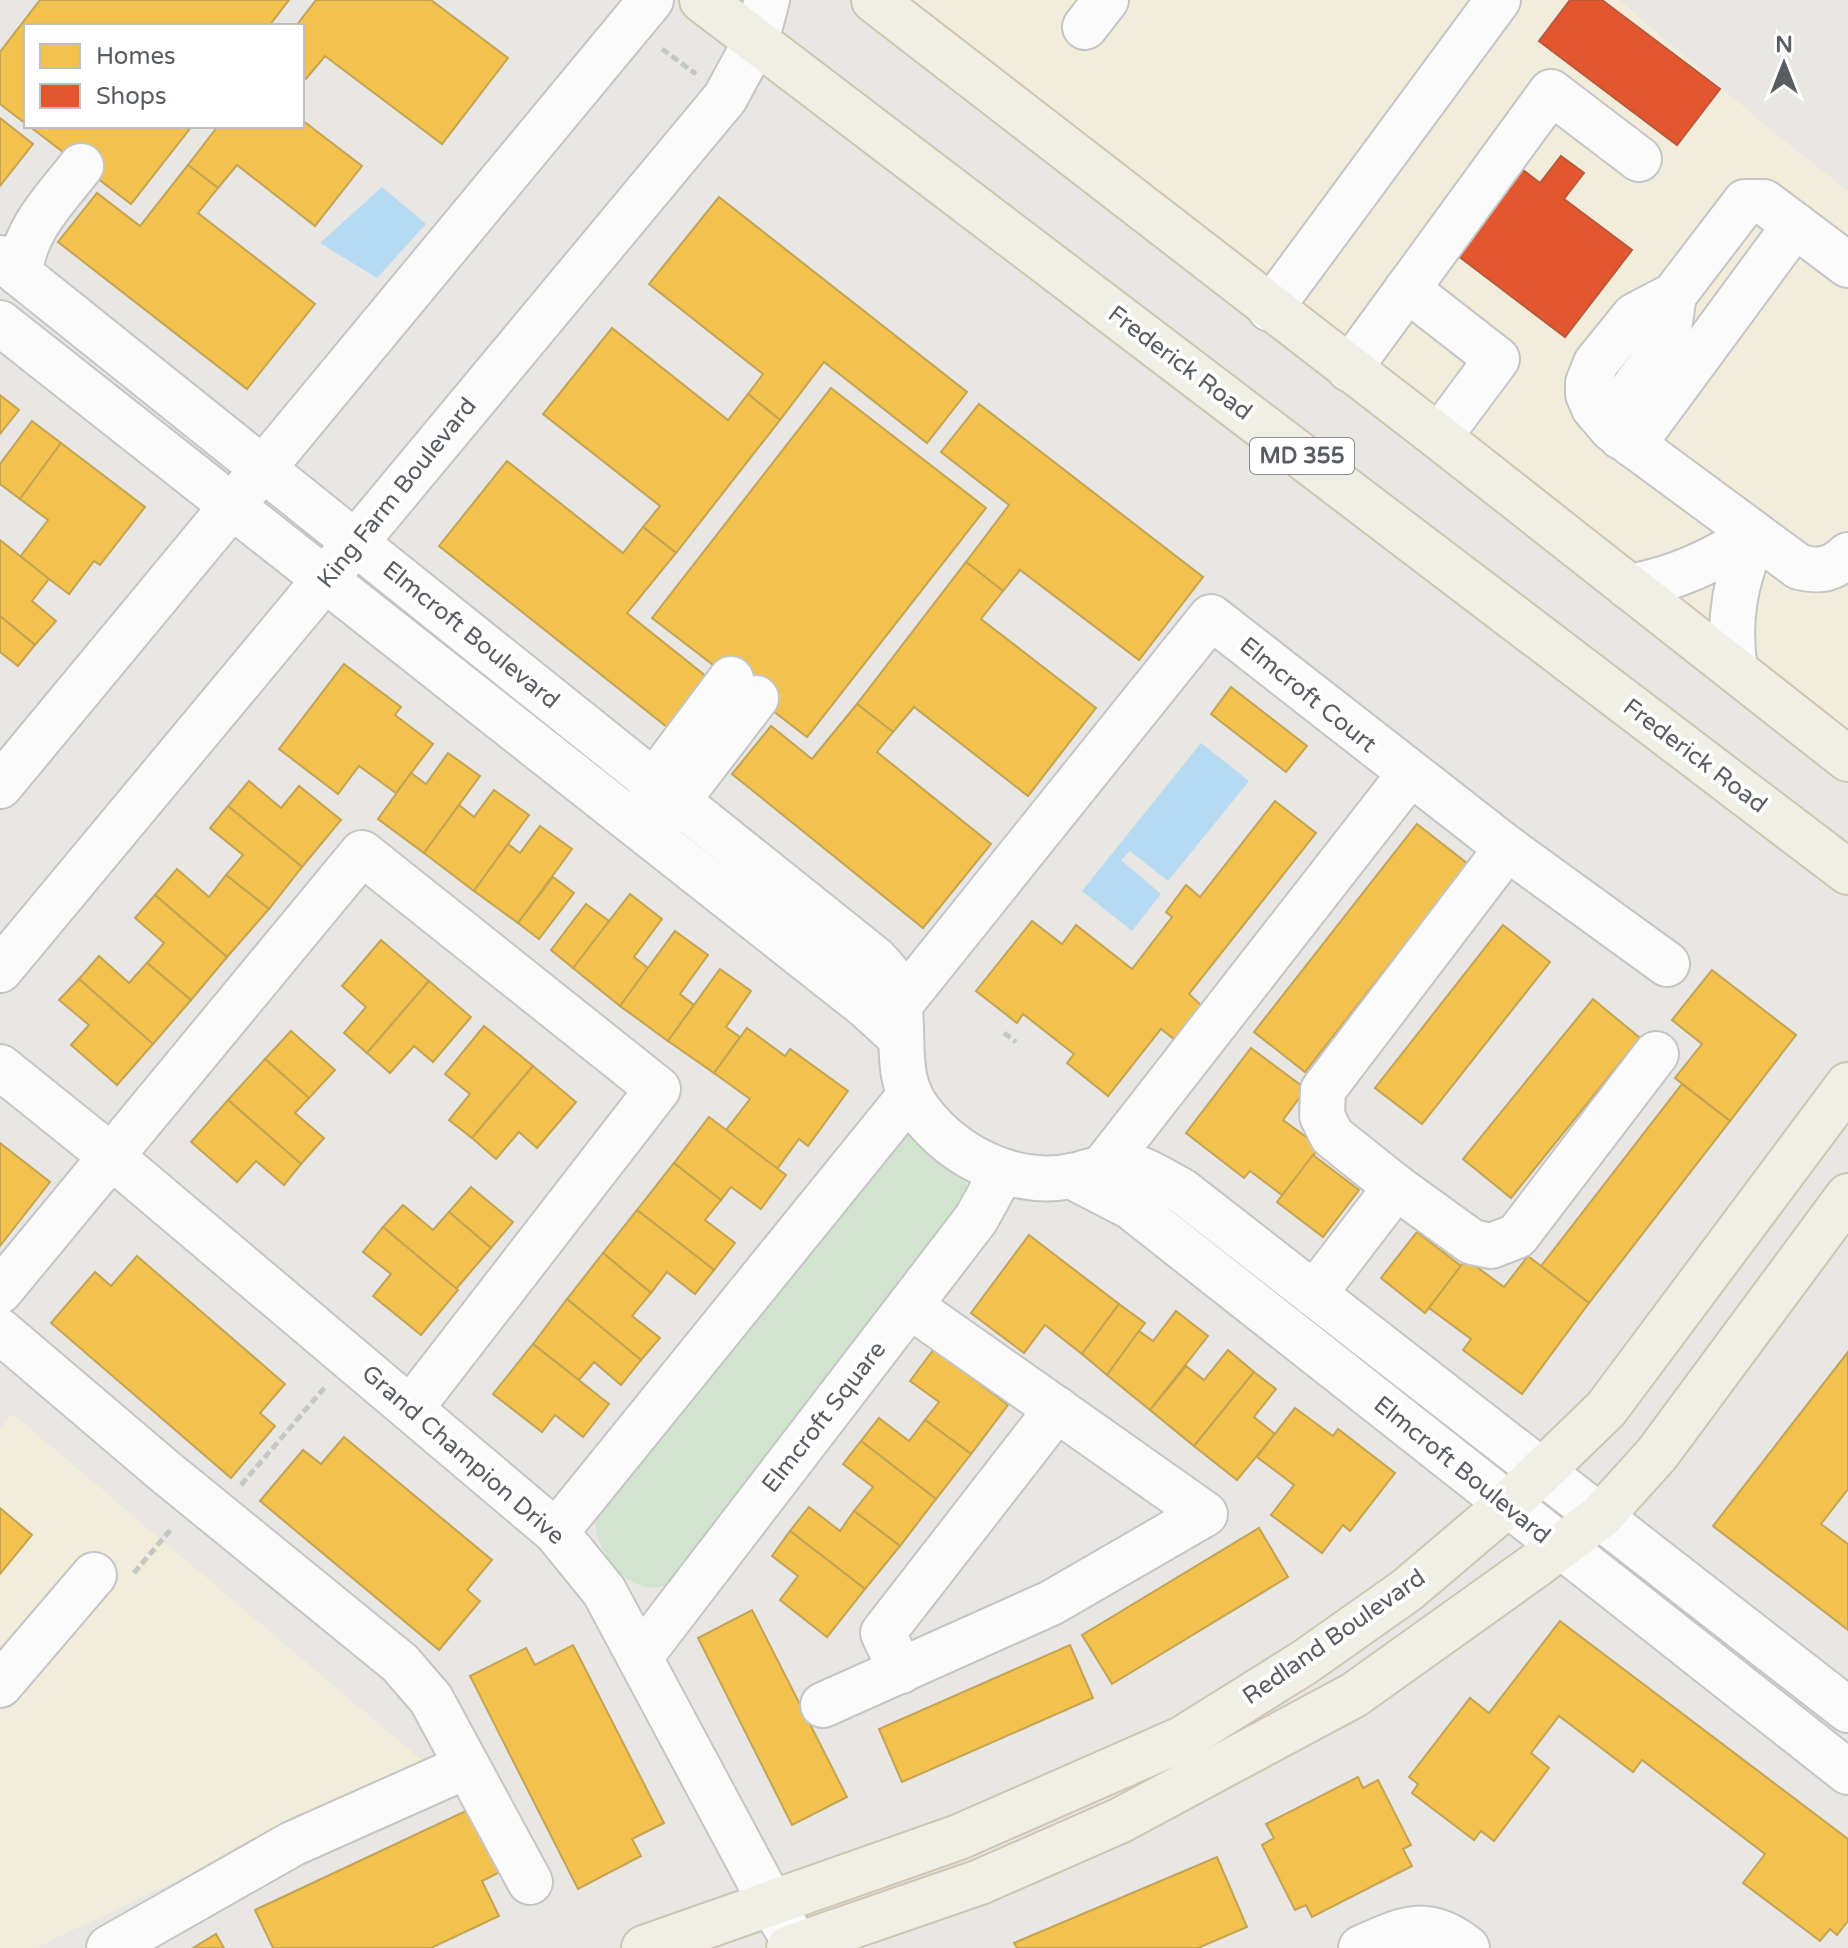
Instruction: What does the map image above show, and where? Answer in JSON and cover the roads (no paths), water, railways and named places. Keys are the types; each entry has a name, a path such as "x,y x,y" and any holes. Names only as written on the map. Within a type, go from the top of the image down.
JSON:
{"main road":[{"name":"Frederick Road","path":"702,0 762,20 1848,872"},
{"path":"874,0 1439,437 1848,759"},
{"name":"Redland Boulevard","path":"644,1948 959,1837 1182,1739 1305,1662 1407,1590 1507,1505 1606,1409 1848,1085"},
{"name":"Redland Boulevard","path":"795,1947 980,1882 1119,1821 1354,1695 1601,1516 1657,1454 1848,1196"}],"street":[{"path":"0,786 651,0"},
{"path":"1270,309 1498,0"},
{"name":"King Farm Boulevard","path":"0,970 725,98 762,20"},
{"path":"1349,369 1551,92 1639,159"},
{"path":"0,217 70,158 10,266"},
{"path":"1848,265 1764,202 1745,202 1674,295 1634,316 1591,373 1588,394 1594,408 1627,441 1799,567 1816,571 1832,568 1848,555"},
{"path":"1627,441 1795,225"},
{"name":"Elmcroft Boulevard","path":"10,266 875,959 893,979 899,1022 900,1066 910,1095 919,1111 964,1154 1002,1172 1036,1177 1130,1165 1182,1191 1848,1710"},
{"path":"1407,289 1497,359 1439,437"},
{"name":"Elmcroft Boulevard","path":"0,323 639,826 899,1022"},
{"path":"1629,587 1665,581 1706,563 1754,534"},
{"path":"1735,670 1729,634 1735,587 1754,534"},
{"name":"Elmcroft Court","path":"899,1022 1211,617 1409,775 1667,964"},
{"path":"639,826 744,688"},
{"path":"1088,1171 1409,775"},
{"path":"1507,848 1323,1090 1322,1116 1332,1136 1472,1242 1491,1246 1517,1236 1656,1054"},
{"path":"0,1291 362,853 658,1089 411,1408"},
{"name":"Grand Champion Drive","path":"0,1067 112,1157 556,1532 604,1591 795,1947"},
{"path":"556,1532 910,1095"},
{"name":"Elmcroft Boulevard","path":"1088,1171 1560,1548 1848,1772"},
{"name":"Elmcroft Square","path":"640,1657 976,1219 1002,1172"},
{"path":"1314,1294 1396,1187"},
{"path":"823,1705 1051,1603 1205,1514 910,1306"},
{"path":"0,1331 162,1469 400,1663 431,1699 530,1882"},
{"path":"901,1671 883,1633 1057,1409"},
{"path":"0,1685 114,1574"},
{"path":"109,1948 292,1844 467,1766"},
{"path":"1361,1948 1406,1928 1445,1931 1467,1948"}],"water":[{"path":"382,187 426,224 377,278 320,243"},
{"path":"1201,743 1249,781 1168,881 1130,851 1121,860 1161,894 1132,931 1082,891"}]}
